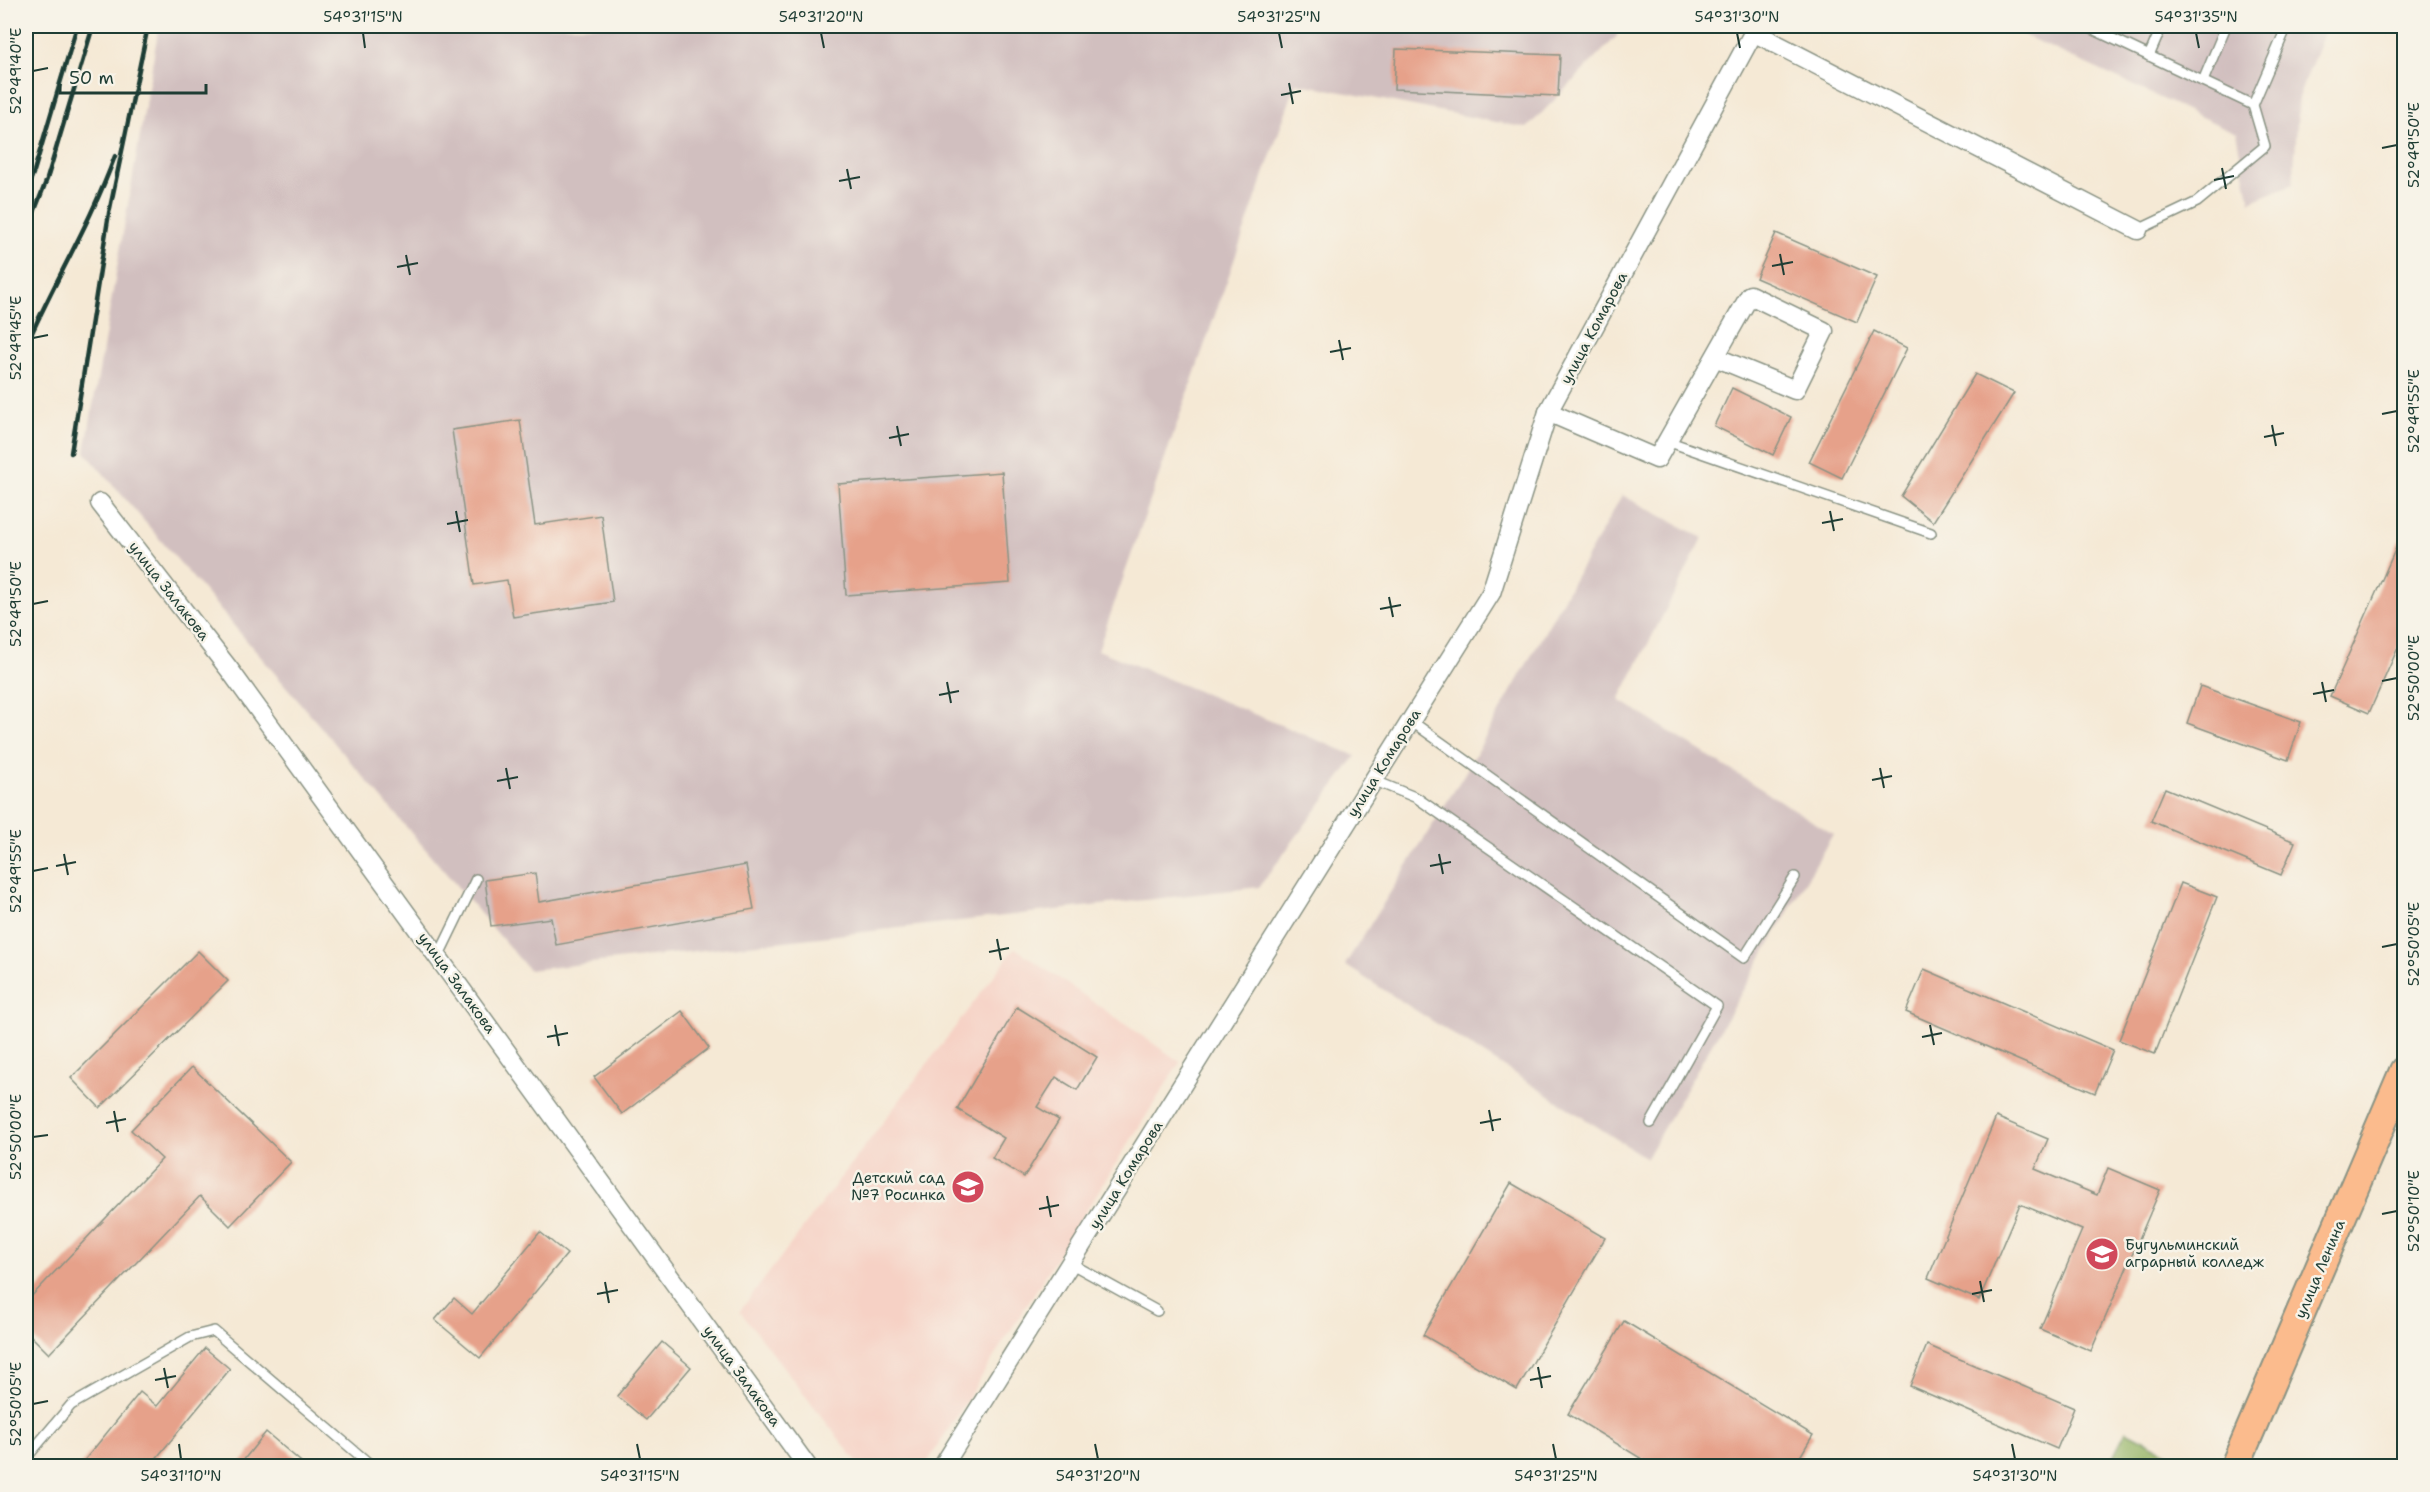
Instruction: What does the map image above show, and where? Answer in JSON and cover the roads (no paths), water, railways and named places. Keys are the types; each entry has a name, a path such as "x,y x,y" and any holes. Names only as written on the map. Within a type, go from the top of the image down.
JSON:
{"main road":[{"name":"улица Ленина","path":"2235,1467 2404,1071"}],"street":[{"path":"1755,29 2138,230"},
{"name":"улица Комарова","path":"943,1467 1491,593 1548,412 1755,29"},
{"path":"1548,412 1657,459 1750,295 1824,331 1795,390 1715,357"},
{"name":"улица Залакова","path":"100,503 229,669 807,1467"}],"lane":[{"path":"2149,56 2162,26"},
{"path":"2203,81 2226,26"},
{"path":"2138,230 2197,202 2265,146 2253,105 2287,26"},
{"path":"2090,27 2253,105"},
{"path":"1667,441 1931,534"},
{"path":"1411,721 1744,958 1795,877"},
{"path":"1373,780 1417,798 1717,1006 1651,1124"},
{"path":"438,957 476,879"},
{"path":"1070,1263 1157,1311"},
{"path":"26,1458 71,1405 190,1337 214,1331 372,1467"}],"railway":[{"path":"26,192 77,26"},
{"path":"26,233 47,179 93,26"},
{"path":"71,453 109,213 148,26"},
{"path":"26,346 95,205 115,156"}],"place":[{"name":"Детский сад №7 Росинка","path":"968,1187"},
{"name":"Бугульминский аграрный колледж","path":"2102,1254"}]}
